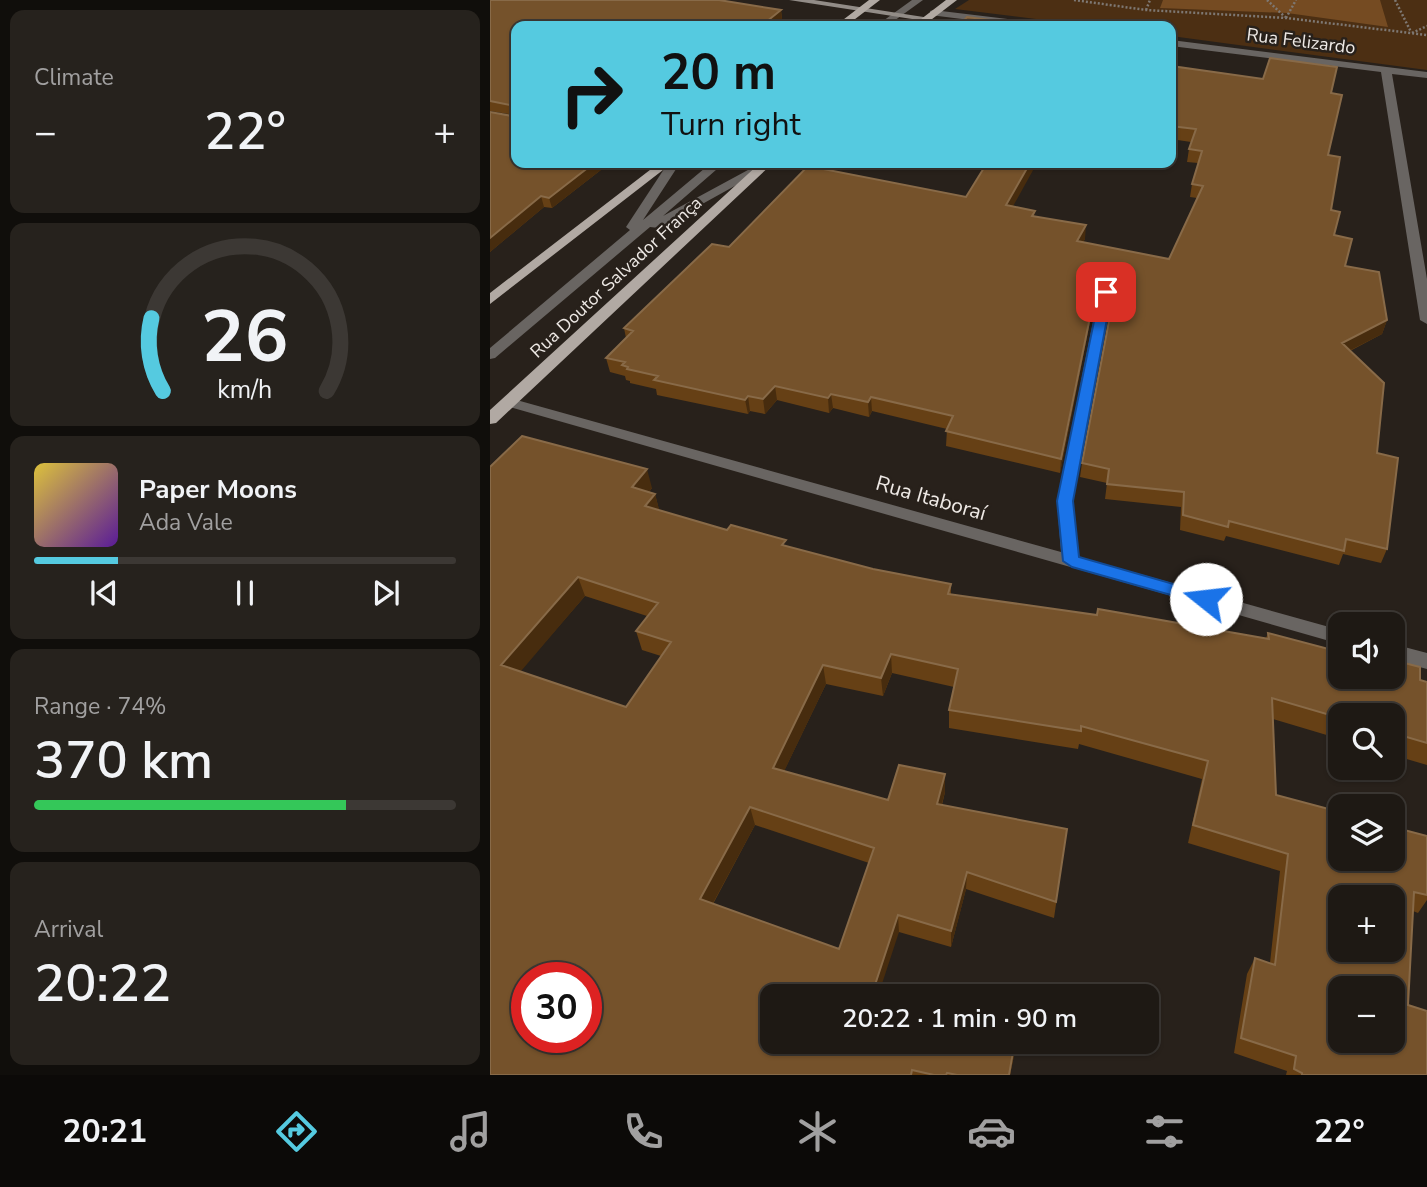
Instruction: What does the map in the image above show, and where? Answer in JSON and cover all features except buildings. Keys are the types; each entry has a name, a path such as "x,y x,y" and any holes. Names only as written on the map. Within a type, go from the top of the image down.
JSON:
{"main road":[{"path":"793,0 896,14 929,15"},
{"path":"845,21 875,0"},
{"path":"922,21 952,0"},
{"path":"490,300 660,168"},
{"name":"Rua Doutor Salvador França","path":"490,419 762,168"}],"street":[{"path":"887,21 918,0"},
{"path":"929,15 990,21"},
{"name":"Rua Felizardo","path":"1176,44 1427,75"},
{"path":"1386,70 1427,320"},
{"path":"621,244 671,168"},
{"path":"490,355 712,168"},
{"path":"621,244 760,168"},
{"path":"1072,561 1065,501 1106,292"},
{"name":"Rua Itaboraí","path":"509,402 1328,634"},
{"path":"1405,655 1427,661"}],"path":[{"path":"1073,0 1146,10 1286,18 1427,35"},
{"path":"1146,10 1150,0"},
{"path":"1267,0 1286,18"},
{"path":"1286,18 1296,0"},
{"path":"1395,0 1411,33"},
{"path":"1411,33 1427,26"}],"shaded area":[{"path":"969,0 1427,0 1427,70 1176,37 1176,21 1052,21 955,9"},
{"path":"1163,0 1380,0 1388,27 1287,13 1160,8"}],"route":[{"path":"1106,292 1065,501 1072,561 1206,599"}]}
